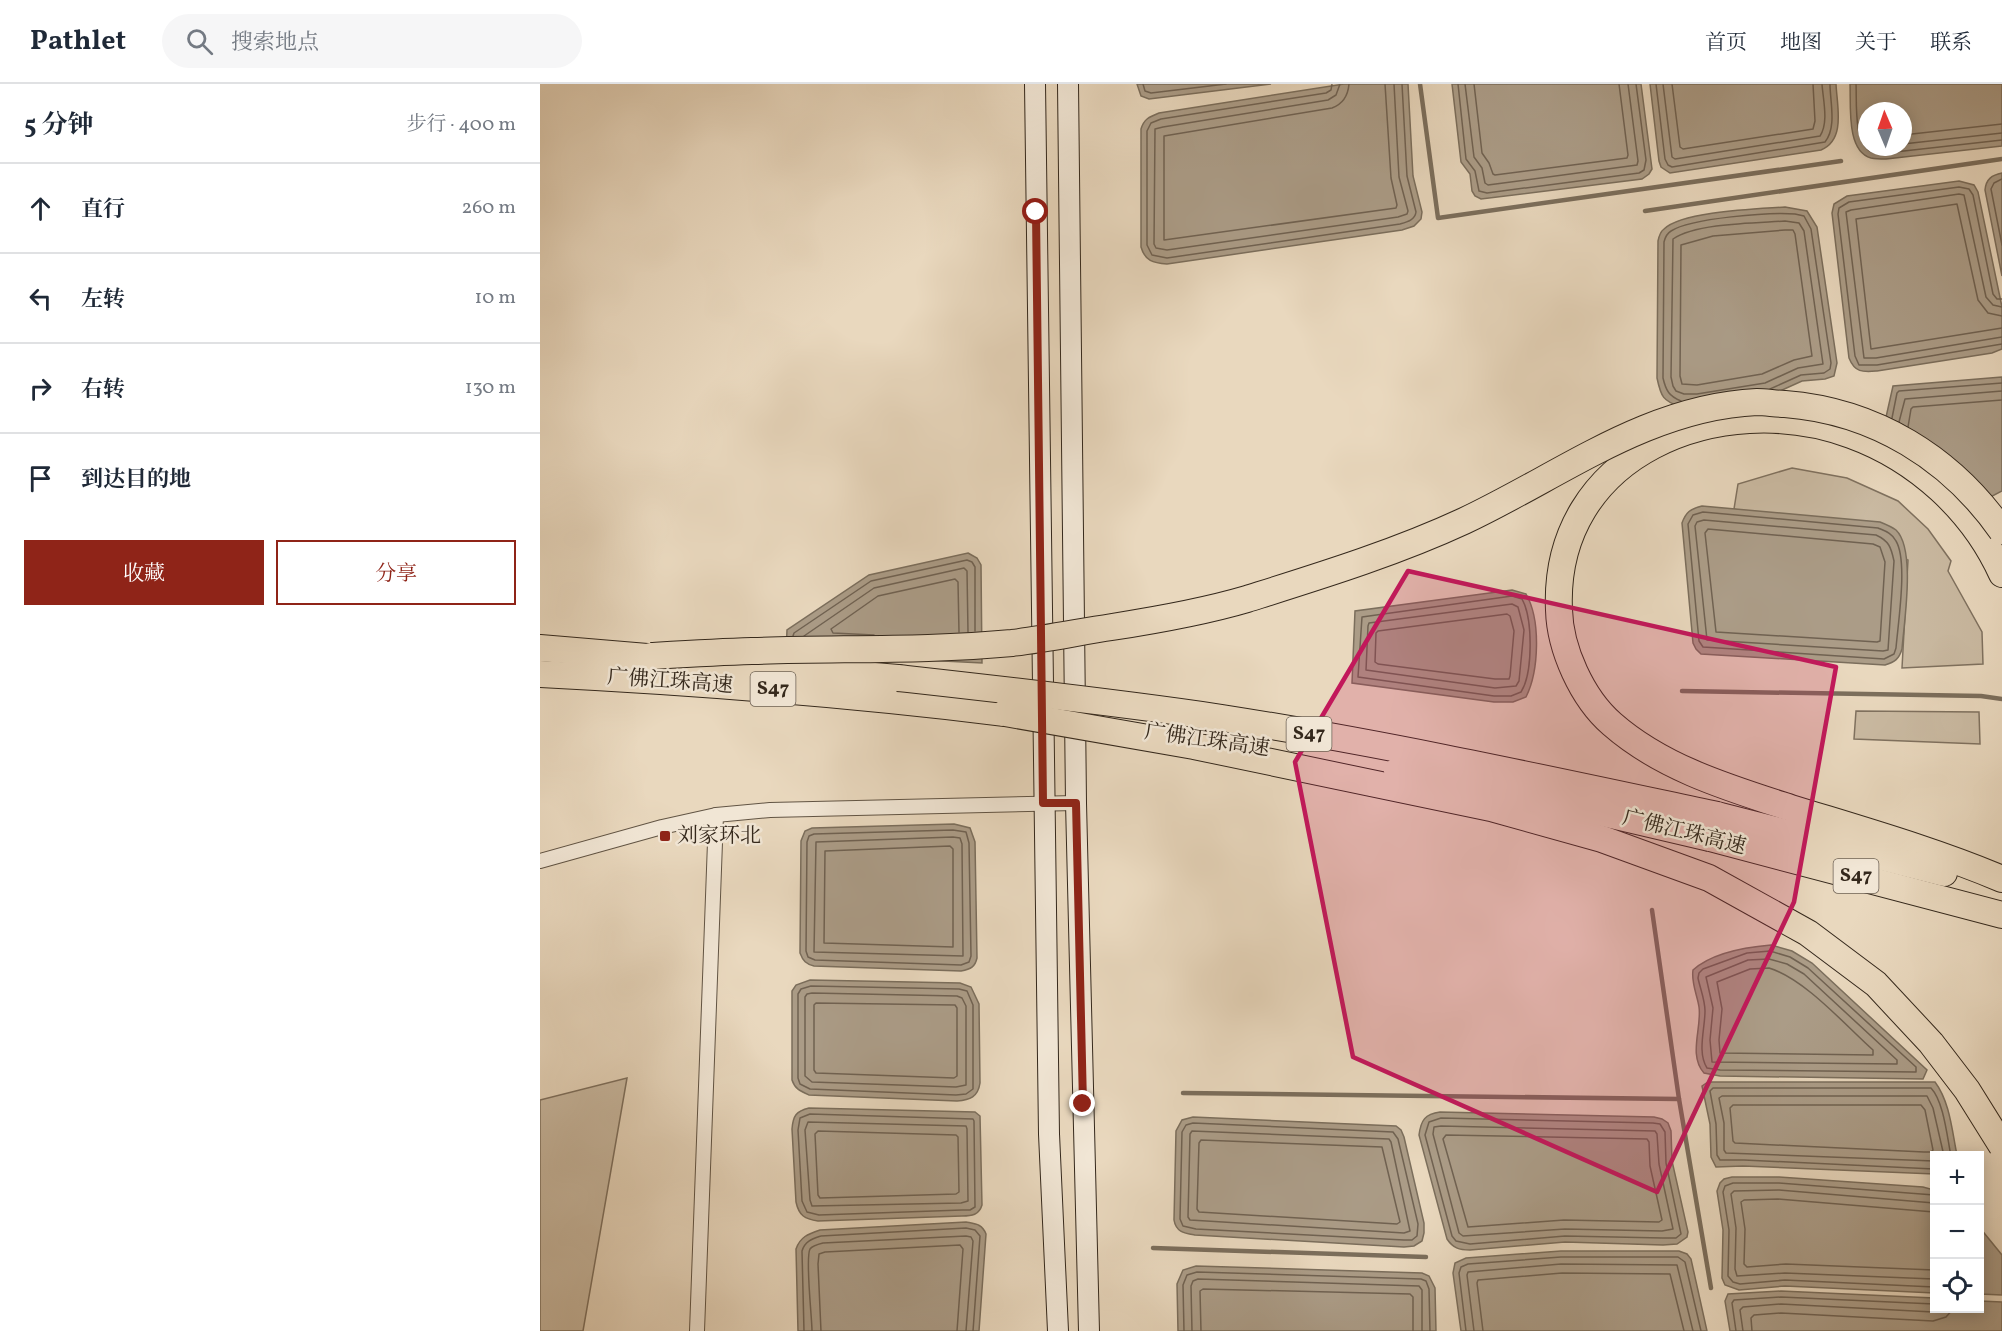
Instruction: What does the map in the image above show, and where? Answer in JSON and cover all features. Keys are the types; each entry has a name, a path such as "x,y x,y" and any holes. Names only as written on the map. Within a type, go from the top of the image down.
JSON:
{"highway":[{"path":"651,656 1013,643 1170,618 1243,600 1385,554 1465,520 1607,444 1698,409 1758,402 1813,406 1858,418 1906,440 1953,474 1987,509 2002,531"},
{"path":"2002,574 1979,533 1960,510 1940,489 1915,469 1851,435 1816,425 1778,421 1740,421 1702,427 1668,438 1636,454 1609,476 1585,507 1566,543 1558,585 1560,625 1569,658 1586,692 1610,723 1641,746 1685,770 1726,787 1962,862 2002,879"},
{"name":"广佛江珠高速","path":"540,648 910,679 1060,696 1223,718 1448,758 1714,827 2002,915"},
{"name":"广佛江珠高速","path":"540,674 672,681 895,699 1239,744 1445,779 1582,808 1714,827 2002,888"},
{"path":"1005,713 1194,746 1491,808 1602,839 1709,878 1808,933 1876,984 1931,1043 1967,1090 2002,1146"}],"main road":[{"path":"1035,84 1049,1134 1058,1331"},
{"path":"1068,84 1076,803 1089,1331"}],"street":[{"path":"540,861 662,827 716,815 770,810 1076,803"},
{"path":"697,1331 716,815"}],"highlighted area":[{"path":"1408,571 1836,667 1794,902 1657,1192 1353,1057 1295,762"}],"shaded area":[{"path":"1792,468 1847,478 1898,501 1928,529 1951,561 1948,571 1982,632 1983,664 1902,668 1908,560 1734,509 1738,484"},
{"path":"1856,711 1979,712 1980,744 1854,739"},
{"path":"627,1078 583,1331 540,1331 540,1100"}],"water":[{"path":"1137,84 1271,84 1149,99 1141,96"},
{"path":"1344,84 1408,84 1413,176 1422,212 1421,219 1414,226 1402,230 1167,264 1154,262 1147,258 1141,247 1141,129 1147,119 1159,113"},
{"path":"1452,84 1641,84 1652,169 1642,179 1481,199 1472,191 1470,174 1461,162"},
{"path":"1650,84 1836,84 1837,131 1829,145 1821,150 1670,173 1661,167 1659,161"},
{"path":"1850,84 2002,84 2002,146 1886,159 1871,158 1867,156 1912,156 1912,102 1858,102 1858,147 1850,115"},
{"path":"2002,173 2002,276 1985,190 1990,178"},
{"path":"1959,181 1974,185 1978,192 2002,307 2002,349 1992,353 1877,371 1857,369 1849,358 1832,213 1834,204 1847,196"},
{"path":"1785,207 1807,211 1817,227 1837,363 1834,376 1802,381 1769,396 1681,407 1670,403 1662,394 1657,378 1658,241 1661,233 1674,223 1687,218 1740,210"},
{"path":"2002,377 2002,491 1983,501 1882,435 1893,386"},
{"path":"1702,506 1880,522 1896,530 1902,539 1906,553 1907,569 1902,649 1898,658 1885,665 1701,654 1693,643 1682,523 1689,512"},
{"path":"968,553 977,558 981,565 982,663 786,653 787,630 869,575"},
{"path":"1512,590 1526,594 1531,605 1536,631 1534,674 1526,697 1513,702 1494,702 1352,683 1355,611"},
{"path":"954,824 970,828 975,842 977,958 972,967 961,971 814,966 805,962 800,953 801,841 805,831 812,828"},
{"path":"1771,945 1792,951 1812,963 1927,1070 1923,1079 1720,1076 1704,1073 1699,1066 1696,1050 1699,1007 1693,970 1720,955 1741,949"},
{"path":"810,980 960,983 971,987 979,1004 980,1083 975,1095 966,1100 957,1101 809,1095 800,1091 792,1080 792,991 796,985"},
{"path":"1708,1082 1935,1082 1944,1098 1956,1151 1930,1151 1930,1174 1743,1166 1716,1167 1711,1157 1710,1124 1702,1086"},
{"path":"809,1108 975,1112 980,1116 981,1208 975,1214 966,1216 818,1221 806,1218 799,1211 796,1202 792,1129 796,1115"},
{"path":"1440,1112 1662,1119 1668,1123 1671,1131 1672,1161 1688,1232 1687,1237 1677,1244 1663,1245 1565,1242 1470,1250 1457,1248 1447,1239 1419,1135 1425,1119 1431,1114"},
{"path":"1193,1117 1396,1126 1404,1137 1424,1223 1422,1241 1414,1246 1404,1247 1195,1235 1181,1231 1174,1220 1176,1131 1182,1120"},
{"path":"1779,1177 1930,1189 1930,1293 1785,1286 1739,1290 1725,1285 1722,1278 1723,1230 1717,1191 1724,1179"},
{"path":"966,1222 981,1226 986,1234 979,1331 798,1331 796,1249 805,1236 820,1230"},
{"path":"1984,1233 2002,1255 2002,1295 1984,1294"},
{"path":"1561,1251 1679,1251 1687,1254 1691,1259 1707,1331 1461,1331 1453,1273 1455,1263 1466,1258"},
{"path":"1196,1266 1422,1273 1429,1276 1435,1288 1436,1331 1178,1331 1177,1284 1183,1270"},
{"path":"1781,1291 1930,1298 1930,1313 1984,1313 1984,1301 2002,1302 2002,1331 1730,1331 1725,1301 1728,1294"}],"waterway":[{"path":"1420,84 1438,218 1841,161"},
{"path":"1645,211 2002,159"},
{"path":"1682,691 1981,696 2002,699"},
{"path":"1652,910 1679,1099 1711,1288"},
{"path":"1183,1093 1679,1099"},
{"path":"1153,1248 1426,1257"}],"place":[{"name":"刘家环北","path":"665,836"}],"route":[{"path":"1036,212 1043,803 1076,803 1083,1104"}]}
